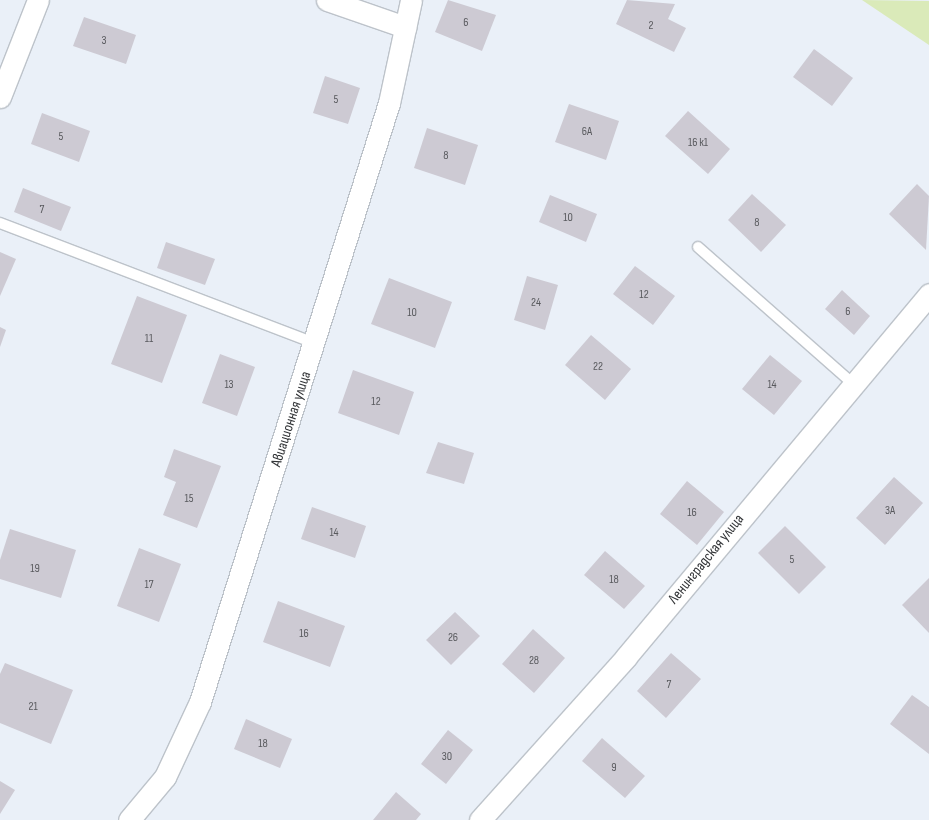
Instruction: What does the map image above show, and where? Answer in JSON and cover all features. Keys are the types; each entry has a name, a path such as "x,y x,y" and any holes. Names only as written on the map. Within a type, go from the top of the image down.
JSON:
{"street":[{"path":"0,97 38,0"},
{"path":"327,0 405,27"},
{"name":"Авиационная улица","path":"129,820 165,777 185,740 315,343 389,103 411,0"},
{"name":"Ленинградская улица","path":"480,820 626,656 851,382 929,294"}],"lane":[{"path":"0,223 315,343"},
{"path":"698,247 851,382"}],"green space":[{"path":"862,0 929,1 929,45"}],"building":[{"path":"448,0 496,15 482,51 435,32"},
{"path":"627,0 675,4 668,19 686,28 674,52 616,24"},
{"path":"84,17 136,35 126,64 73,46"},
{"path":"814,49 853,78 832,106 793,77"},
{"path":"325,76 360,88 348,124 313,113"},
{"path":"569,104 619,121 606,160 555,142"},
{"path":"688,111 730,149 708,174 665,136"},
{"path":"42,113 90,131 79,162 31,144"},
{"path":"427,128 478,145 465,185 414,168"},
{"path":"917,184 929,196 926,250 889,214"},
{"path":"23,188 71,207 61,231 14,212"},
{"path":"752,194 786,225 761,252 728,220"},
{"path":"550,195 597,214 586,242 539,222"},
{"path":"166,242 215,259 205,285 157,268"},
{"path":"0,252 16,259 0,296"},
{"path":"635,266 675,296 653,325 613,294"},
{"path":"527,276 558,285 545,330 514,320"},
{"path":"389,278 452,302 435,348 371,324"},
{"path":"842,290 870,316 854,335 825,309"},
{"path":"137,296 187,315 162,383 111,364"},
{"path":"0,327 6,330 0,347"},
{"path":"591,335 631,369 605,400 565,365"},
{"path":"220,354 255,367 237,416 202,403"},
{"path":"770,355 802,381 774,415 742,389"},
{"path":"353,370 414,392 399,435 338,413"},
{"path":"438,442 474,453 464,484 426,473"},
{"path":"174,449 221,466 197,528 163,515 176,482 164,477"},
{"path":"894,477 923,503 885,545 856,518"},
{"path":"687,481 724,512 697,545 660,514"},
{"path":"312,507 366,526 355,558 301,539"},
{"path":"785,526 826,567 799,594 758,553"},
{"path":"10,529 76,550 61,598 0,579 0,560"},
{"path":"139,548 181,564 159,622 117,606"},
{"path":"605,551 645,586 624,609 584,575"},
{"path":"929,578 929,633 902,605"},
{"path":"278,601 345,626 330,667 263,642"},
{"path":"455,612 480,636 451,665 426,640"},
{"path":"533,629 565,658 534,693 502,664"},
{"path":"671,653 701,679 666,718 637,691"},
{"path":"5,663 73,690 51,744 0,723 0,674"},
{"path":"912,695 929,707 929,754 890,724"},
{"path":"246,719 292,739 280,768 234,749"},
{"path":"448,730 473,750 446,784 421,764"},
{"path":"602,738 645,776 625,798 582,761"},
{"path":"0,781 15,790 0,814"},
{"path":"396,792 421,814 416,820 373,820"}]}
